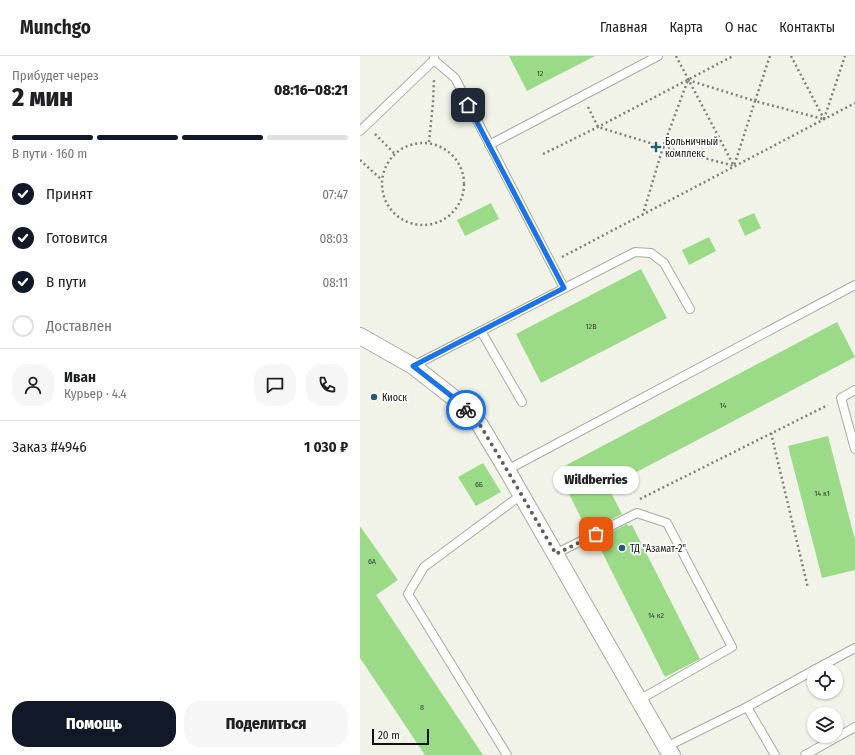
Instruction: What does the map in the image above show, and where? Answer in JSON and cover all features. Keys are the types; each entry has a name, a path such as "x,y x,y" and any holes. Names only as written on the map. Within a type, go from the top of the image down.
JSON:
{"street":[{"path":"360,336 413,366 459,402 480,425 670,753"}],"lane":[{"path":"489,144 658,56"},
{"path":"363,128 434,58 455,78 564,288"},
{"path":"413,366 635,252 651,253 664,262 690,309"},
{"path":"507,470 855,285"},
{"path":"481,331 522,402"},
{"path":"855,390 841,398 855,449"},
{"path":"507,755 408,594 424,567 521,495"},
{"path":"556,554 638,513 667,523 732,647 639,700"},
{"path":"827,663 855,648"},
{"path":"670,753 747,707 807,674"},
{"path":"747,707 775,755"},
{"path":"805,755 855,727"}],"path":[{"path":"676,56 734,166"},
{"path":"543,154 598,127 733,56"},
{"path":"734,166 770,56"},
{"path":"791,56 824,119"},
{"path":"824,119 845,56"},
{"path":"428,142 433,103 434,58"},
{"path":"688,80 824,119"},
{"path":"643,214 663,147 688,80"},
{"path":"582,96 598,127 663,147 734,166"},
{"path":"551,263 855,103"},
{"path":"363,128 394,153"},
{"path":"428,142 444,148 454,157 462,171 464,186 461,204 452,215 437,224 418,225 403,220 391,210 383,195 382,180 387,163 394,153 409,144 428,142"},
{"path":"360,160 382,180"},
{"path":"638,513 638,500 841,398"},
{"path":"771,433 808,588"}],"building":[{"path":"509,56 595,56 527,91"},
{"path":"491,203 499,219 465,236 457,220"},
{"path":"754,213 761,228 745,236 738,220"},
{"path":"709,237 716,251 689,265 682,250"},
{"path":"641,269 667,318 541,383 516,334"},
{"path":"837,322 855,357 608,487 622,514 591,530 587,523 584,524 557,470"},
{"path":"828,436 855,540 855,570 822,578 788,446"},
{"path":"483,463 501,492 476,506 458,477"},
{"path":"627,524 628,526 632,525 700,659 665,677 596,540"},
{"path":"360,526 398,580 376,595 483,755 425,755 360,658"}],"way so far":[{"path":"466,410 480,425 556,554 596,534"}],"place":[{"name":"Больничный комплекс","path":"656,147"},
{"name":"Киоск","path":"374,397"},
{"name":"Wildberries","path":"596,534"},
{"name":"ТД \"Азамат-2\"","path":"622,548"}],"route":[{"path":"466,410 459,402 413,366 564,288 468,105"}]}
